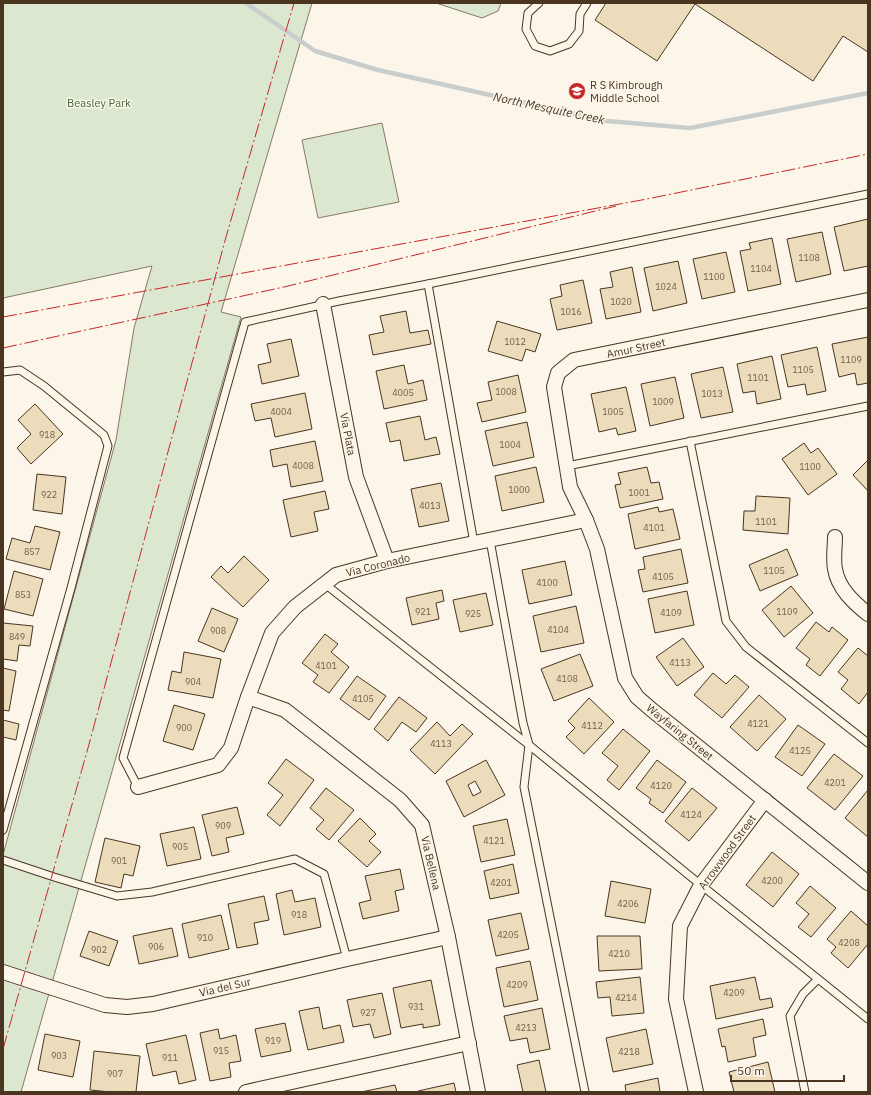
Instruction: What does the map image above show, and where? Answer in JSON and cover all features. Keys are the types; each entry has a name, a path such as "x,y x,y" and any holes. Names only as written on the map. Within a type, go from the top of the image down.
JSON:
{"street":[{"name":"Amur Street","path":"586,520 570,487 554,387 558,374 574,360 868,300"},
{"name":"Via Plata","path":"323,304 356,477 387,561"},
{"name":"Via Coronado","path":"138,787 218,765 231,748 272,633 295,607 336,575 387,561 586,520"},
{"name":"Wayfaring Street","path":"586,520 596,549 625,678 637,697 868,883"},
{"path":"835,537 835,569 843,590 856,605 868,614"},
{"name":"Via Bellena","path":"248,697 285,710 400,800 422,825 448,937 478,1092"},
{"name":"Arrowwood Street","path":"696,1092 676,999 680,926 701,885 765,800"},
{"name":"Via del Sur","path":"3,972 105,1005 127,1007 153,1004 448,937"},
{"path":"246,1092 469,1043"}],"lane":[{"path":"539,3 528,13 526,29 535,46 550,52 569,44 578,31 580,14 587,3"},
{"path":"138,787 123,758 245,322 323,304 868,194"},
{"path":"428,284 474,543"},
{"path":"3,372 20,370 44,386 104,435 108,446 69,595 3,830"},
{"path":"567,466 868,406"},
{"path":"690,441 726,621 746,647 868,743"},
{"path":"490,540 529,745 524,787 585,1092"},
{"path":"325,584 529,745 868,1019"},
{"path":"3,860 117,896 152,892 295,860 324,874 347,959"},
{"path":"805,1092 790,1016 803,994 818,979"}],"green space":[{"name":"Beasley Park","path":"3,3 312,3 221,312 241,317 21,1092 3,1092 3,855 116,440 134,328 152,266 3,298"},
{"path":"436,3 501,3 498,11 482,18"},
{"path":"382,123 399,202 318,218 302,140"}],"building":[{"path":"606,3 868,3 868,52 843,36 813,81 695,4 657,61 595,20"},
{"path":"868,219 868,266 844,271 834,227"},
{"path":"822,232 831,274 796,282 787,239"},
{"path":"772,238 781,284 748,291 740,251 751,249 749,243"},
{"path":"726,252 735,292 702,299 693,259"},
{"path":"678,261 687,303 653,311 644,268"},
{"path":"632,267 641,312 606,319 600,289 613,287 610,272"},
{"path":"583,280 592,323 557,330 550,299 562,296 560,285"},
{"path":"406,311 410,333 428,330 431,344 373,355 369,335 384,332 380,316"},
{"path":"497,321 541,334 535,352 526,349 522,361 488,351"},
{"path":"868,337 868,383 857,385 855,373 839,377 832,344"},
{"path":"291,339 299,376 262,384 258,365 271,362 267,344"},
{"path":"817,347 826,391 807,395 805,384 788,387 781,355"},
{"path":"772,356 781,399 757,404 755,391 743,393 737,364"},
{"path":"404,365 408,384 423,380 427,400 384,409 376,371"},
{"path":"723,367 733,412 701,418 691,374"},
{"path":"518,375 526,412 482,422 477,403 492,400 488,382"},
{"path":"675,377 684,418 650,426 641,384"},
{"path":"626,387 636,431 618,435 616,428 599,432 591,394"},
{"path":"305,393 312,429 275,437 271,418 255,421 251,404"},
{"path":"35,404 63,434 31,464 17,448 31,434 18,420"},
{"path":"420,416 425,440 436,437 440,454 404,461 400,440 390,442 386,423"},
{"path":"527,422 534,457 493,466 485,431"},
{"path":"315,441 323,481 291,487 287,464 273,467 270,450"},
{"path":"804,443 811,453 818,448 837,474 808,495 782,459"},
{"path":"868,460 868,491 853,475"},
{"path":"536,467 544,502 502,511 495,476"},
{"path":"647,467 651,483 659,482 663,499 620,508 615,485 621,484 618,473"},
{"path":"37,474 66,477 62,514 33,510"},
{"path":"441,483 449,521 419,527 411,489"},
{"path":"325,491 329,509 314,512 318,531 291,537 283,500"},
{"path":"756,496 790,498 788,534 743,530 744,511 755,511"},
{"path":"658,507 659,512 673,509 680,539 635,549 628,514"},
{"path":"35,526 60,532 50,570 6,559 12,538 30,543"},
{"path":"681,549 688,583 643,592 638,570 645,569 643,557"},
{"path":"787,549 798,575 760,591 749,565"},
{"path":"244,556 269,580 243,607 211,577 221,566 228,573"},
{"path":"565,561 572,595 529,604 522,570"},
{"path":"14,571 43,579 33,616 4,609"},
{"path":"791,586 813,613 784,637 762,610"},
{"path":"442,590 444,601 436,603 439,619 412,625 406,598"},
{"path":"687,591 694,625 655,633 648,599"},
{"path":"486,593 493,625 460,632 453,600"},
{"path":"576,606 584,643 541,652 533,616"},
{"path":"212,608 238,619 224,652 198,641"},
{"path":"816,622 829,632 832,627 848,640 820,676 806,665 810,659 796,648"},
{"path":"3,623 33,626 30,646 19,645 17,661 3,659"},
{"path":"325,634 338,644 331,652 349,667 329,693 313,682 318,675 302,663"},
{"path":"683,638 704,667 677,686 656,657"},
{"path":"858,648 868,656 868,692 859,704 841,689 848,680 838,672"},
{"path":"184,652 221,659 213,698 168,690 172,671 181,673"},
{"path":"580,654 593,686 554,701 541,669"},
{"path":"3,668 16,671 9,711 3,710"},
{"path":"713,673 726,684 735,675 749,687 722,718 694,695"},
{"path":"357,676 386,696 369,720 340,699"},
{"path":"759,695 786,719 757,751 730,727"},
{"path":"399,697 427,718 416,732 402,722 388,741 374,729"},
{"path":"589,698 614,722 584,754 566,737 575,728 568,721"},
{"path":"174,705 205,714 193,750 163,741"},
{"path":"3,720 19,724 16,740 3,737"},
{"path":"437,722 450,736 462,724 473,734 435,774 410,750"},
{"path":"798,725 825,744 802,776 775,757"},
{"path":"623,729 650,751 619,790 607,780 618,766 602,753"},
{"path":"834,754 863,776 835,810 807,788"},
{"path":"286,759 314,780 280,826 267,815 283,795 268,783"},
{"path":"486,760 505,795 464,817 446,781","holes":["475,781 481,792 473,796 468,785"]},
{"path":"657,760 686,782 663,813 649,803 651,799 636,788"},
{"path":"326,788 354,810 329,840 316,829 324,820 310,808"},
{"path":"692,788 717,808 689,841 665,821"},
{"path":"868,790 868,837 845,818"},
{"path":"237,807 244,834 226,838 229,852 212,856 202,815"},
{"path":"360,818 376,834 369,841 381,852 367,867 338,841"},
{"path":"507,819 515,855 481,862 473,826"},
{"path":"194,827 201,859 167,866 160,834"},
{"path":"105,838 140,846 133,876 124,874 121,888 95,882"},
{"path":"772,852 799,874 773,907 746,885"},
{"path":"513,864 519,893 490,899 484,871"},
{"path":"400,869 404,889 395,891 399,911 363,919 359,903 371,900 365,876"},
{"path":"611,881 651,889 645,923 605,916"},
{"path":"810,886 836,908 811,937 798,927 809,914 796,903"},
{"path":"292,890 295,902 315,898 321,927 284,935 276,894"},
{"path":"264,896 269,920 254,923 258,944 237,948 228,904"},
{"path":"851,911 868,926 868,944 848,968 831,953 836,947 827,939"},
{"path":"521,913 529,949 496,956 488,920"},
{"path":"221,915 229,949 189,958 182,924"},
{"path":"172,928 178,956 139,964 133,936"},
{"path":"89,931 118,941 109,966 80,956"},
{"path":"597,936 640,936 642,969 599,971"},
{"path":"530,961 538,1000 504,1007 496,968"},
{"path":"640,977 644,1013 612,1016 610,997 598,998 596,982"},
{"path":"755,977 760,1000 771,998 773,1007 716,1019 710,986"},
{"path":"431,980 440,1025 423,1028 423,1024 401,1028 393,988"},
{"path":"382,993 391,1034 374,1038 370,1024 353,1027 347,1000"},
{"path":"319,1007 323,1029 340,1025 344,1042 308,1050 299,1011"},
{"path":"542,1008 550,1049 530,1053 527,1038 510,1041 504,1016"},
{"path":"763,1019 766,1035 753,1038 756,1056 728,1062 725,1046 722,1047 718,1029"},
{"path":"285,1023 291,1051 261,1057 255,1029"},
{"path":"218,1029 220,1039 236,1035 241,1061 229,1063 231,1077 210,1081 200,1033"},
{"path":"646,1029 653,1064 613,1072 606,1038"},
{"path":"45,1034 80,1041 73,1077 38,1070"},
{"path":"186,1035 196,1080 179,1084 176,1071 153,1076 146,1044"},
{"path":"94,1051 140,1056 136,1092 90,1090"},
{"path":"539,1060 546,1092 523,1092 517,1065"},
{"path":"768,1062 775,1092 734,1092 729,1072"},
{"path":"658,1078 660,1092 626,1092 625,1085"},
{"path":"454,1083 456,1092 418,1092 418,1091"},
{"path":"395,1085 397,1092 361,1092"}],"waterway":[{"name":"North Mesquite Creek","path":"246,3 315,51 378,70 607,121 690,128 868,93"}],"power":[{"path":"3,1049 88,748 226,237 294,3"},
{"path":"3,317 647,199 868,154"},
{"path":"3,348 284,287 616,206"}],"place":[{"name":"R S Kimbrough Middle School","path":"577,91"}]}
